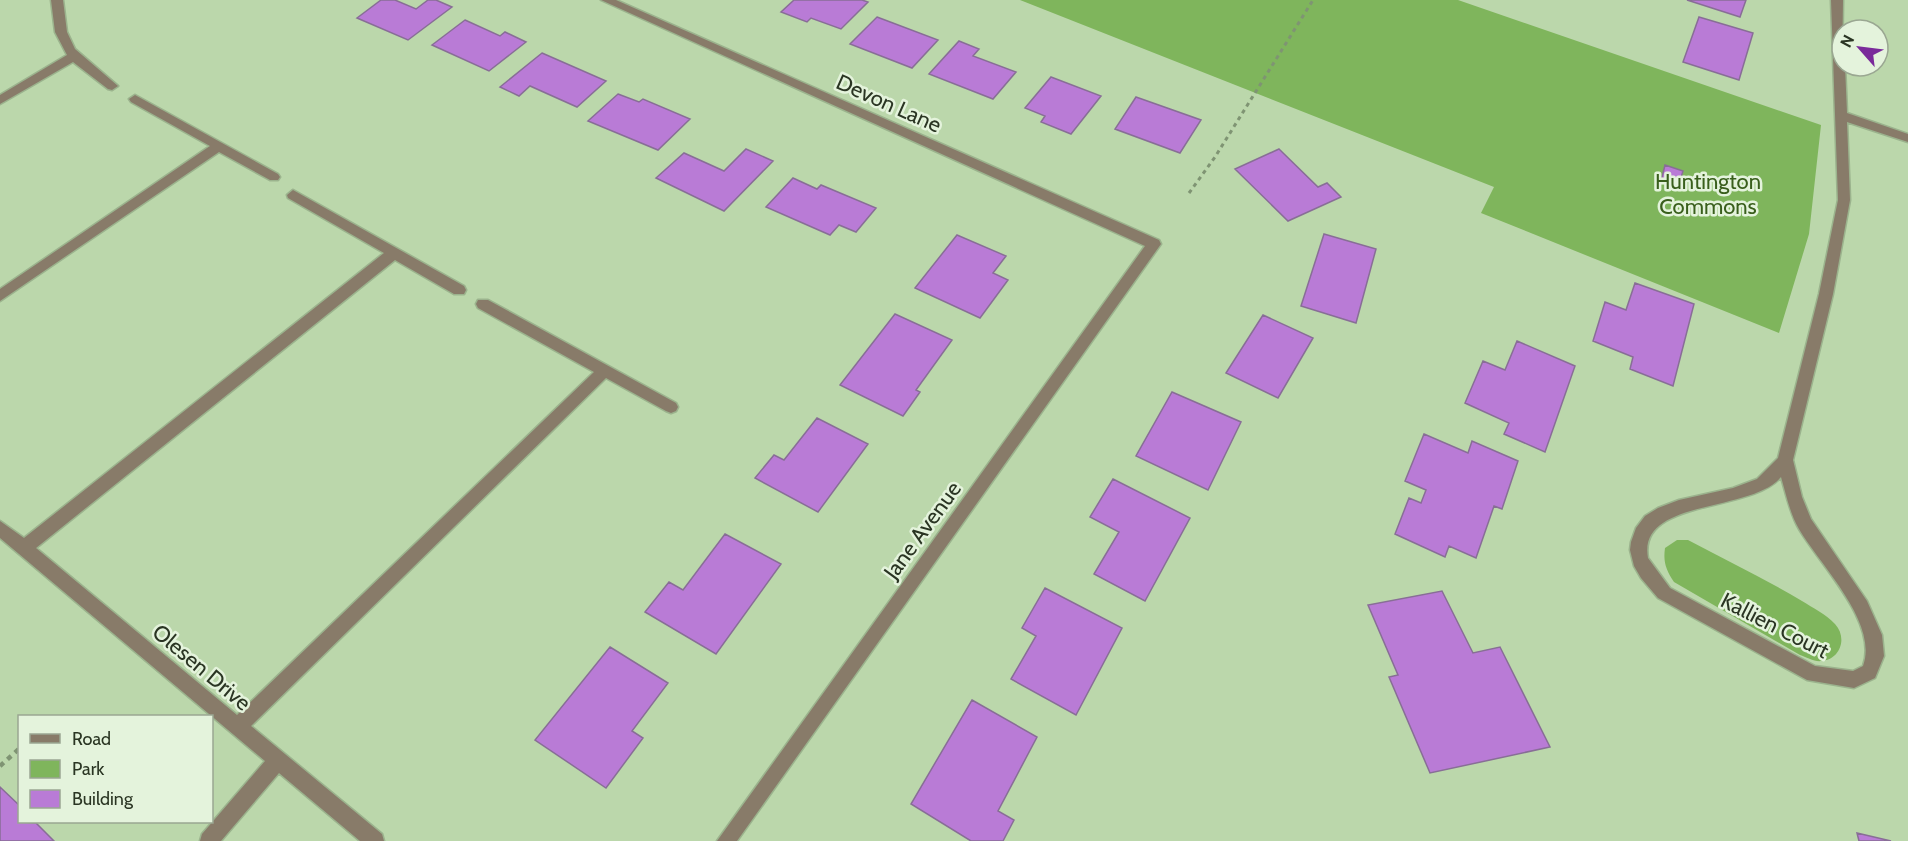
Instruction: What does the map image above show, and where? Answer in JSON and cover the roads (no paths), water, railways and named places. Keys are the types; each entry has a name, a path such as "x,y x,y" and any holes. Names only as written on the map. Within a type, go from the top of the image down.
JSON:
{"street":[{"path":"57,0 58,27 67,49 112,86"},
{"name":"Devon Lane","path":"607,0 1154,244"},
{"name":"Kallien Court","path":"1785,460 1804,524 1861,607 1873,635 1875,656 1869,672 1854,680 1833,678 1806,670 1664,593 1648,576 1637,554 1640,538 1647,523 1664,513 1738,495 1765,483 1785,460 1826,294 1844,200 1843,116 1837,0"},
{"path":"0,100 74,56"},
{"path":"135,99 274,177"},
{"path":"1843,116 1908,138"},
{"path":"0,296 219,146"},
{"path":"293,195 459,290"},
{"name":"Jane Avenue","path":"726,841 1154,244"},
{"path":"24,548 394,253"},
{"path":"483,304 671,407"},
{"path":"238,726 604,371"},
{"name":"Olesen Drive","path":"0,528 375,841"},
{"path":"209,841 278,760"}],"park label":[{"name":"Huntington Commons","path":"1708,194"}]}
